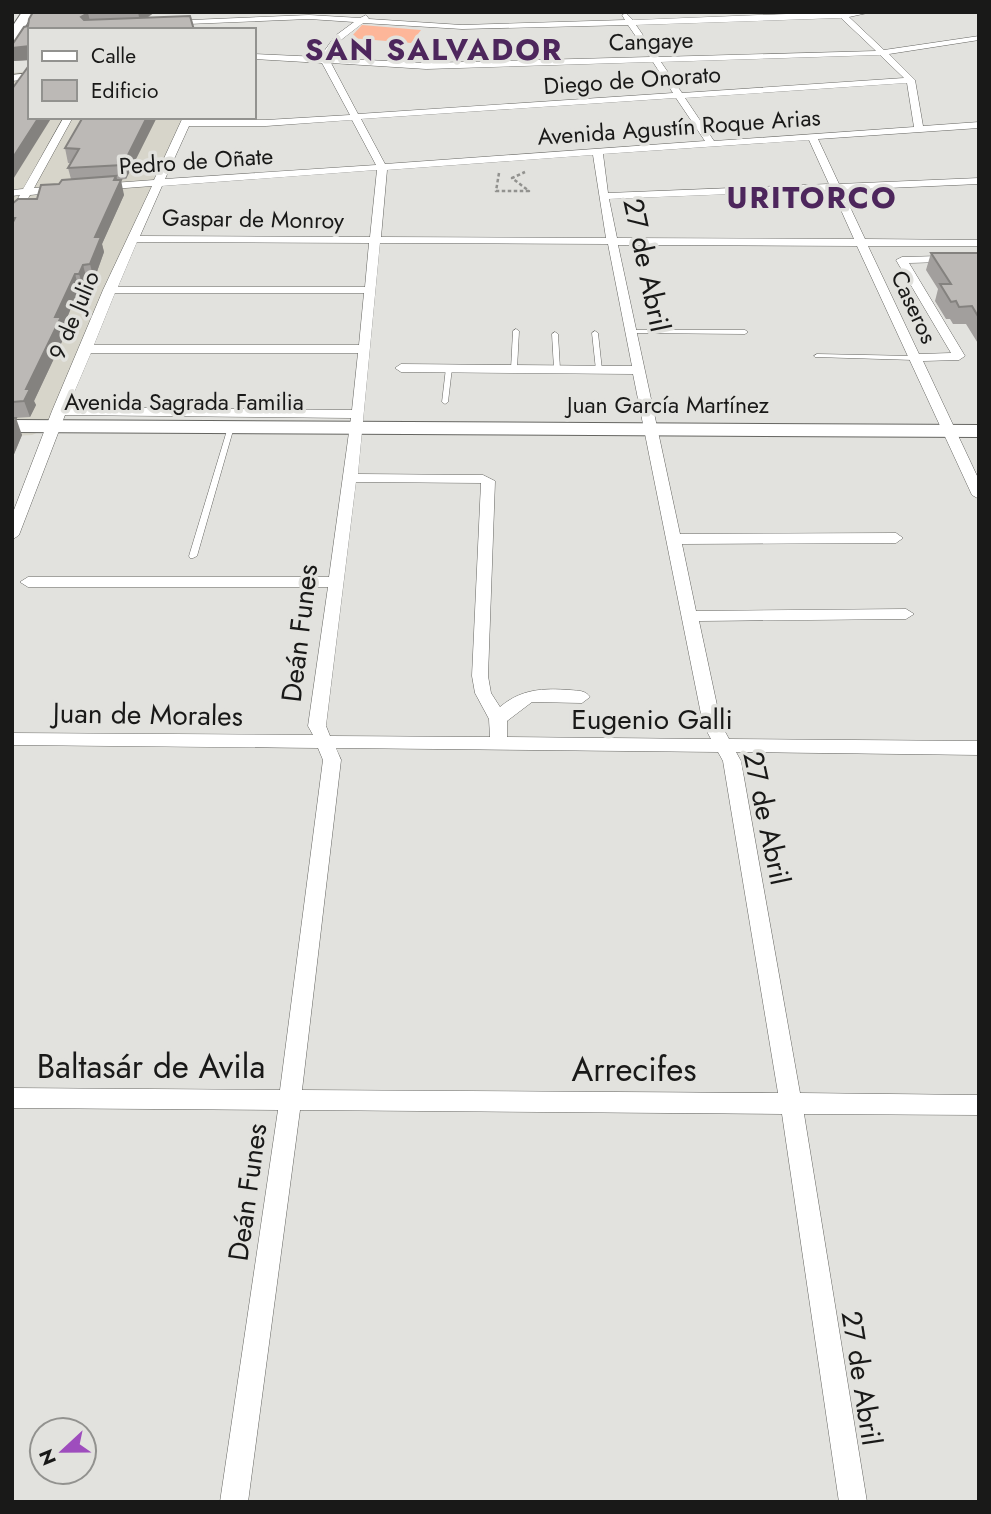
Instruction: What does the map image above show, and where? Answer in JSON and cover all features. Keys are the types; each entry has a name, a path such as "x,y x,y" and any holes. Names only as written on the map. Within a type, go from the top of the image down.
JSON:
{"main road":[{"path":"17,36 28,12"},
{"name":"Avenida Sagrada Familia","path":"12,426 56,419 231,427 357,420"},
{"name":"Juan García Martínez","path":"357,420 651,430 979,431"}],"street":[{"path":"167,12 160,21 298,17 442,27 631,23 868,12"},
{"path":"374,12 338,38 324,58 382,167"},
{"path":"511,12 519,26"},
{"path":"624,12 712,144"},
{"path":"842,14 911,80 919,129"},
{"name":"Cangaye","path":"256,56 324,58 415,66 656,60 884,53 979,38"},
{"name":"Diego de Onorato","path":"186,120 266,123 911,80"},
{"path":"12,218 68,119"},
{"name":"9 de Julio","path":"12,535 109,290 186,120"},
{"name":"Avenida Agustín Roque Arias","path":"382,167 979,125"},
{"name":"Caseros","path":"812,137 979,495"},
{"name":"27 de Abril","path":"598,152 603,196 676,539 712,724 732,761 791,1103 853,1502"},
{"name":"Pedro de Oñate","path":"93,187 382,167"},
{"name":"Deán Funes","path":"234,1502 290,1100 332,760 317,726 357,420 382,167"},
{"path":"603,196 979,181"},
{"path":"12,193 67,189"},
{"name":"Gaspar de Monroy","path":"132,239 979,243"},
{"path":"914,358 960,356 902,260 979,258"},
{"path":"109,290 370,290"},
{"path":"85,349 364,349"},
{"path":"401,368 640,370"},
{"path":"56,419 357,420"},
{"path":"350,478 488,481 480,676 483,693 498,719 499,744"},
{"path":"676,539 896,538"},
{"path":"28,582 336,582"},
{"path":"690,615 906,614"},
{"path":"498,719 517,700 532,695 582,697"},
{"name":"Juan de Morales","path":"12,739 324,743"},
{"name":"Eugenio Galli","path":"324,743 979,748"},
{"name":"Baltasár de Avila","path":"12,1098 290,1100"},
{"name":"Arrecifes","path":"290,1100 979,1105"}],"lane":[{"path":"514,369 516,331"},
{"path":"633,332 746,332"},
{"path":"595,333 599,370"},
{"path":"555,334 556,369"},
{"path":"817,356 914,358"},
{"path":"445,402 449,368"},
{"path":"193,556 231,427"}],"path":[{"path":"494,160 499,170 496,191 529,191 512,178 526,171 499,170"}],"shaded area":[{"path":"362,25 421,30 411,43 350,38"},
{"path":"28,71 28,119 185,119 53,426 32,435 12,436 12,73"}],"building":[{"path":"33,12 92,12 81,17 84,20 190,16 193,28 28,28 28,46 12,48 24,27 28,26"},
{"path":"28,67 28,119 38,119 12,159 12,89"},
{"path":"82,119 146,119 123,165 68,168 79,149 65,148"},
{"path":"116,176 114,180 121,180 95,237 101,237 90,264 83,265 79,274 75,274 55,317 61,317 26,389 30,389 24,401 12,402 12,224 15,218 12,218 12,204 18,199 37,199 41,185 59,184 62,180"},
{"path":"931,253 979,253 979,318 972,306 959,307 956,301 951,302 940,284 951,284"}],"district":[{"name":"SAN SALVADOR","path":"434,50"},
{"name":"URITORCO","path":"812,198"}]}
